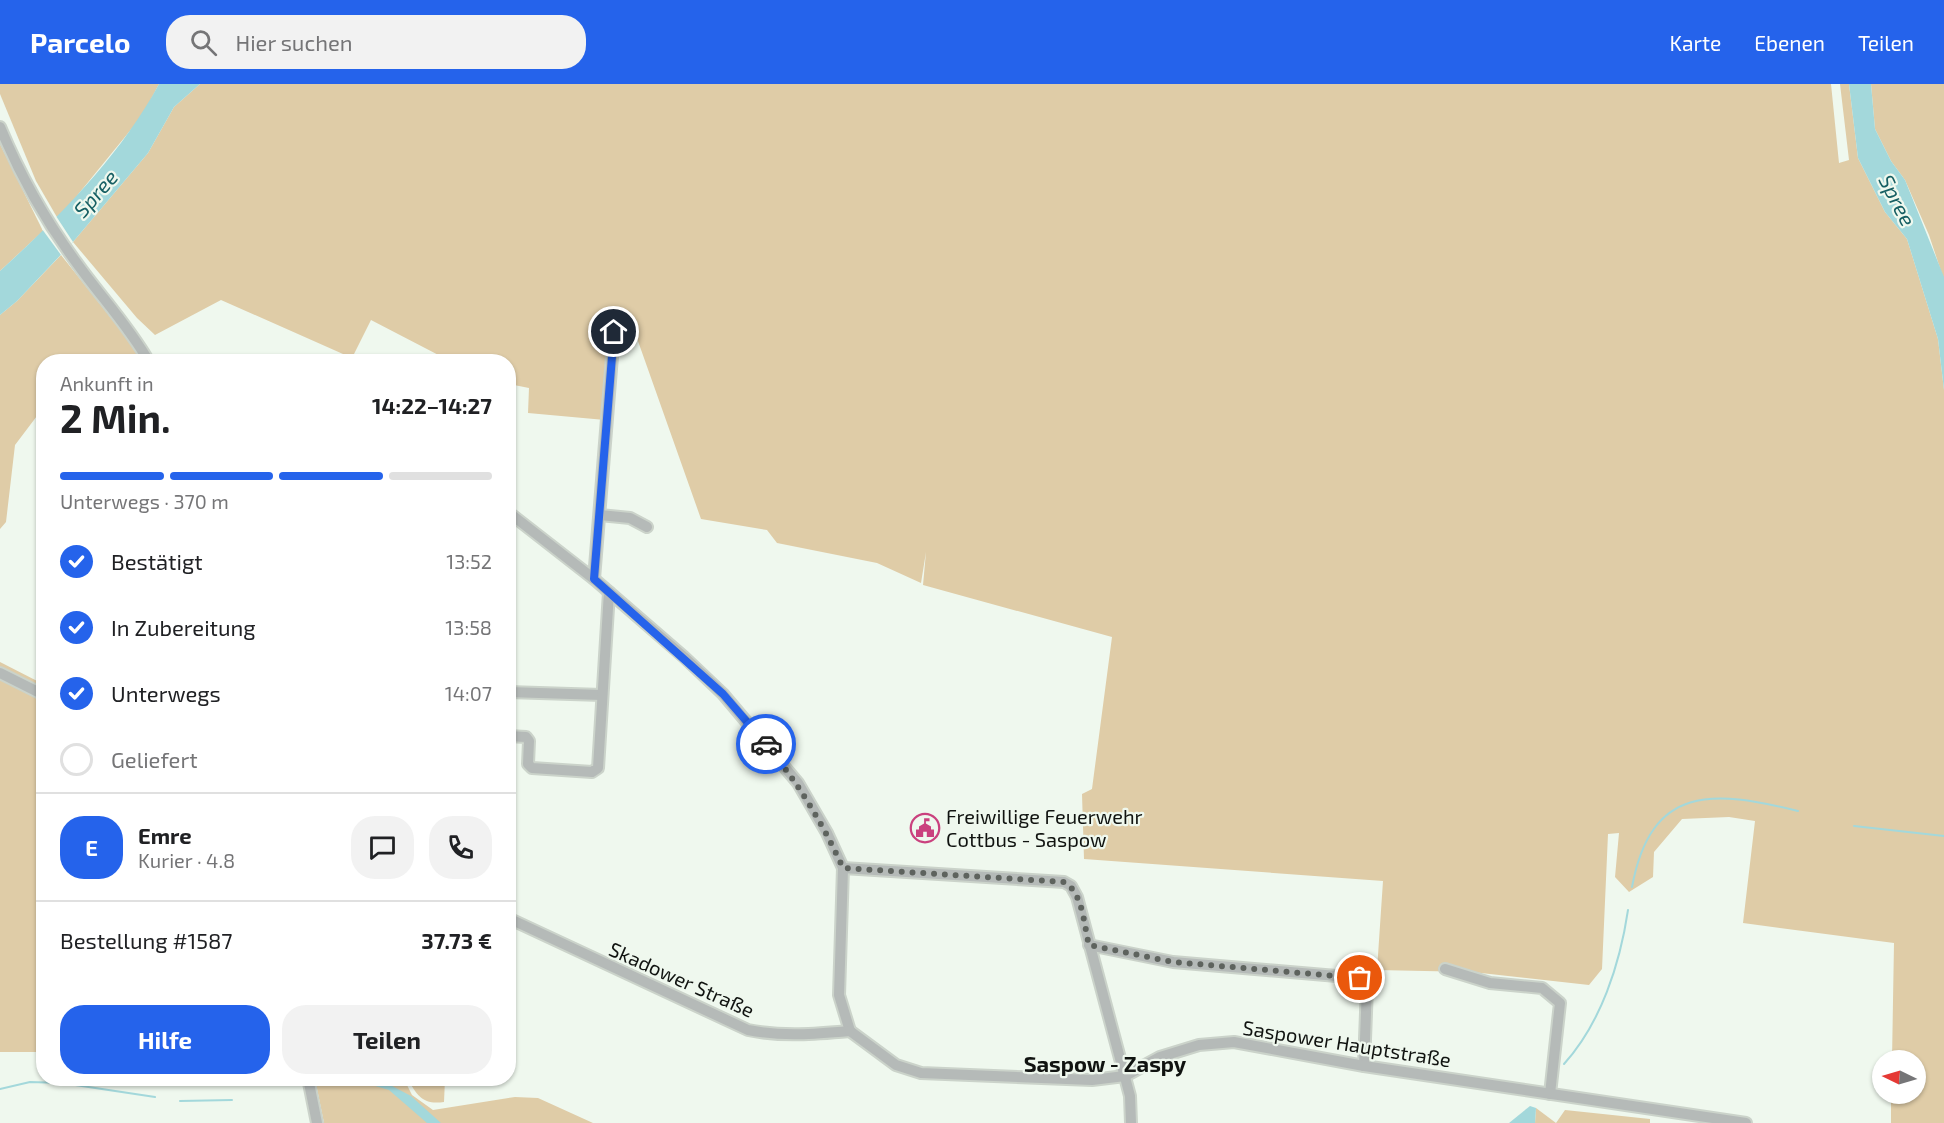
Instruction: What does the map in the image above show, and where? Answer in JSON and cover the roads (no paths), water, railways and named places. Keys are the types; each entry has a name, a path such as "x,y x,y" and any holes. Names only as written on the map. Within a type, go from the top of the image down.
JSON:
{"street":[{"path":"0,127 41,212 76,263 132,332 144,354"},
{"path":"594,579 614,332"},
{"path":"600,515 630,518 647,527"},
{"path":"516,518 594,579 708,679 753,728 798,783 827,833 843,868 839,995 850,1031"},
{"path":"516,736 526,737 529,741 528,764 532,768 592,772 598,768 609,592"},
{"path":"0,673 36,691"},
{"path":"516,692 602,695"},
{"path":"843,868 1064,882 1071,886 1077,897 1125,1076 1130,1096 1131,1123"},
{"name":"Skadower Straße","path":"516,922 748,1029 765,1033 808,1035 850,1031"},
{"path":"1089,945 1173,962 1360,978 1367,986 1364,1066"},
{"path":"1445,969 1490,983 1542,988 1560,1003 1550,1094"},
{"name":"Saspower Hauptstraße","path":"850,1031 896,1065 921,1074 1092,1080 1125,1076 1160,1057 1199,1045 1249,1044 1364,1066 1746,1123"},
{"path":"310,1086 317,1123"}],"water":[{"name":"Spree","path":"159,84 200,84 174,107 148,153 73,242 17,301 0,315 0,271 45,229 87,184 126,136"},
{"name":"Spree","path":"1849,84 1871,84 1875,129 1891,161 1905,180 1944,277 1944,390 1938,339 1907,239 1885,212 1858,158"},
{"path":"375,1086 392,1086 411,1096 441,1123 427,1123 389,1090"},
{"path":"1530,1106 1536,1108 1535,1123 1509,1123"}],"waterway":[{"path":"1632,887 1641,853 1654,829 1670,812 1690,802 1713,799 1739,800 1798,811"},
{"path":"1854,826 1944,836"},
{"path":"1564,1064 1588,1030 1607,992 1620,951 1628,910"},
{"path":"0,1089 36,1082"},
{"path":"82,1086 155,1097"},
{"path":"180,1101 232,1100"}],"place":[{"name":"Freiwillige Feuerwehr Cottbus - Saspow","path":"925,828"}],"district":[{"name":"Saspow - Zaspy","path":"1105,1063"}]}
